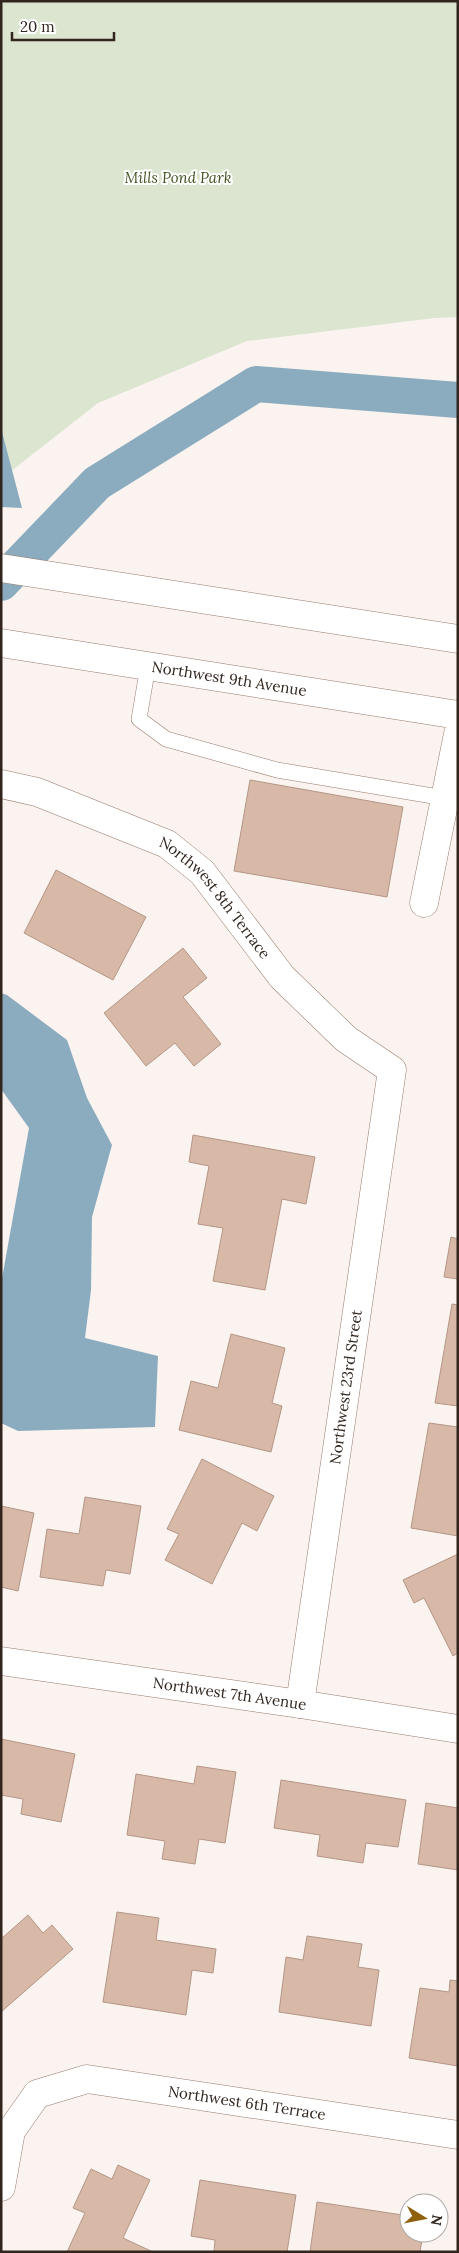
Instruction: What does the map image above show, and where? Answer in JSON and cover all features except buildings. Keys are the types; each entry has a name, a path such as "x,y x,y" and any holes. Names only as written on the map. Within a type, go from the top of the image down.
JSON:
{"street":[{"path":"1,568 458,639"},
{"name":"Northwest 9th Avenue","path":"1,643 458,715"},
{"path":"424,903 458,734"},
{"name":"Northwest 8th Terrace","path":"1,784 37,792 167,844 202,872 282,977 346,1039 392,1070"},
{"name":"Northwest 23rd Street","path":"300,1704 392,1070"},
{"name":"Northwest 7th Avenue","path":"1,1661 458,1729"},
{"name":"Northwest 6th Terrace","path":"1,2186 12,2131 38,2094 87,2079 458,2135"}],"lane":[{"path":"148,666 139,718 166,739 277,770 445,798"}],"green space":[{"name":"Mills Pond Park","path":"1,1 458,1 458,317 434,318 247,341 98,403 1,479"}],"water":[{"path":"1,428 22,508 1,507"},
{"path":"1,993 7,995 67,1040 87,1098 112,1145 92,1217 91,1290 85,1338 158,1356 155,1427 18,1431 1,1423 1,1284 29,1128 1,1089"}],"waterway":[{"path":"1,583 97,483 256,384 458,400"}]}
